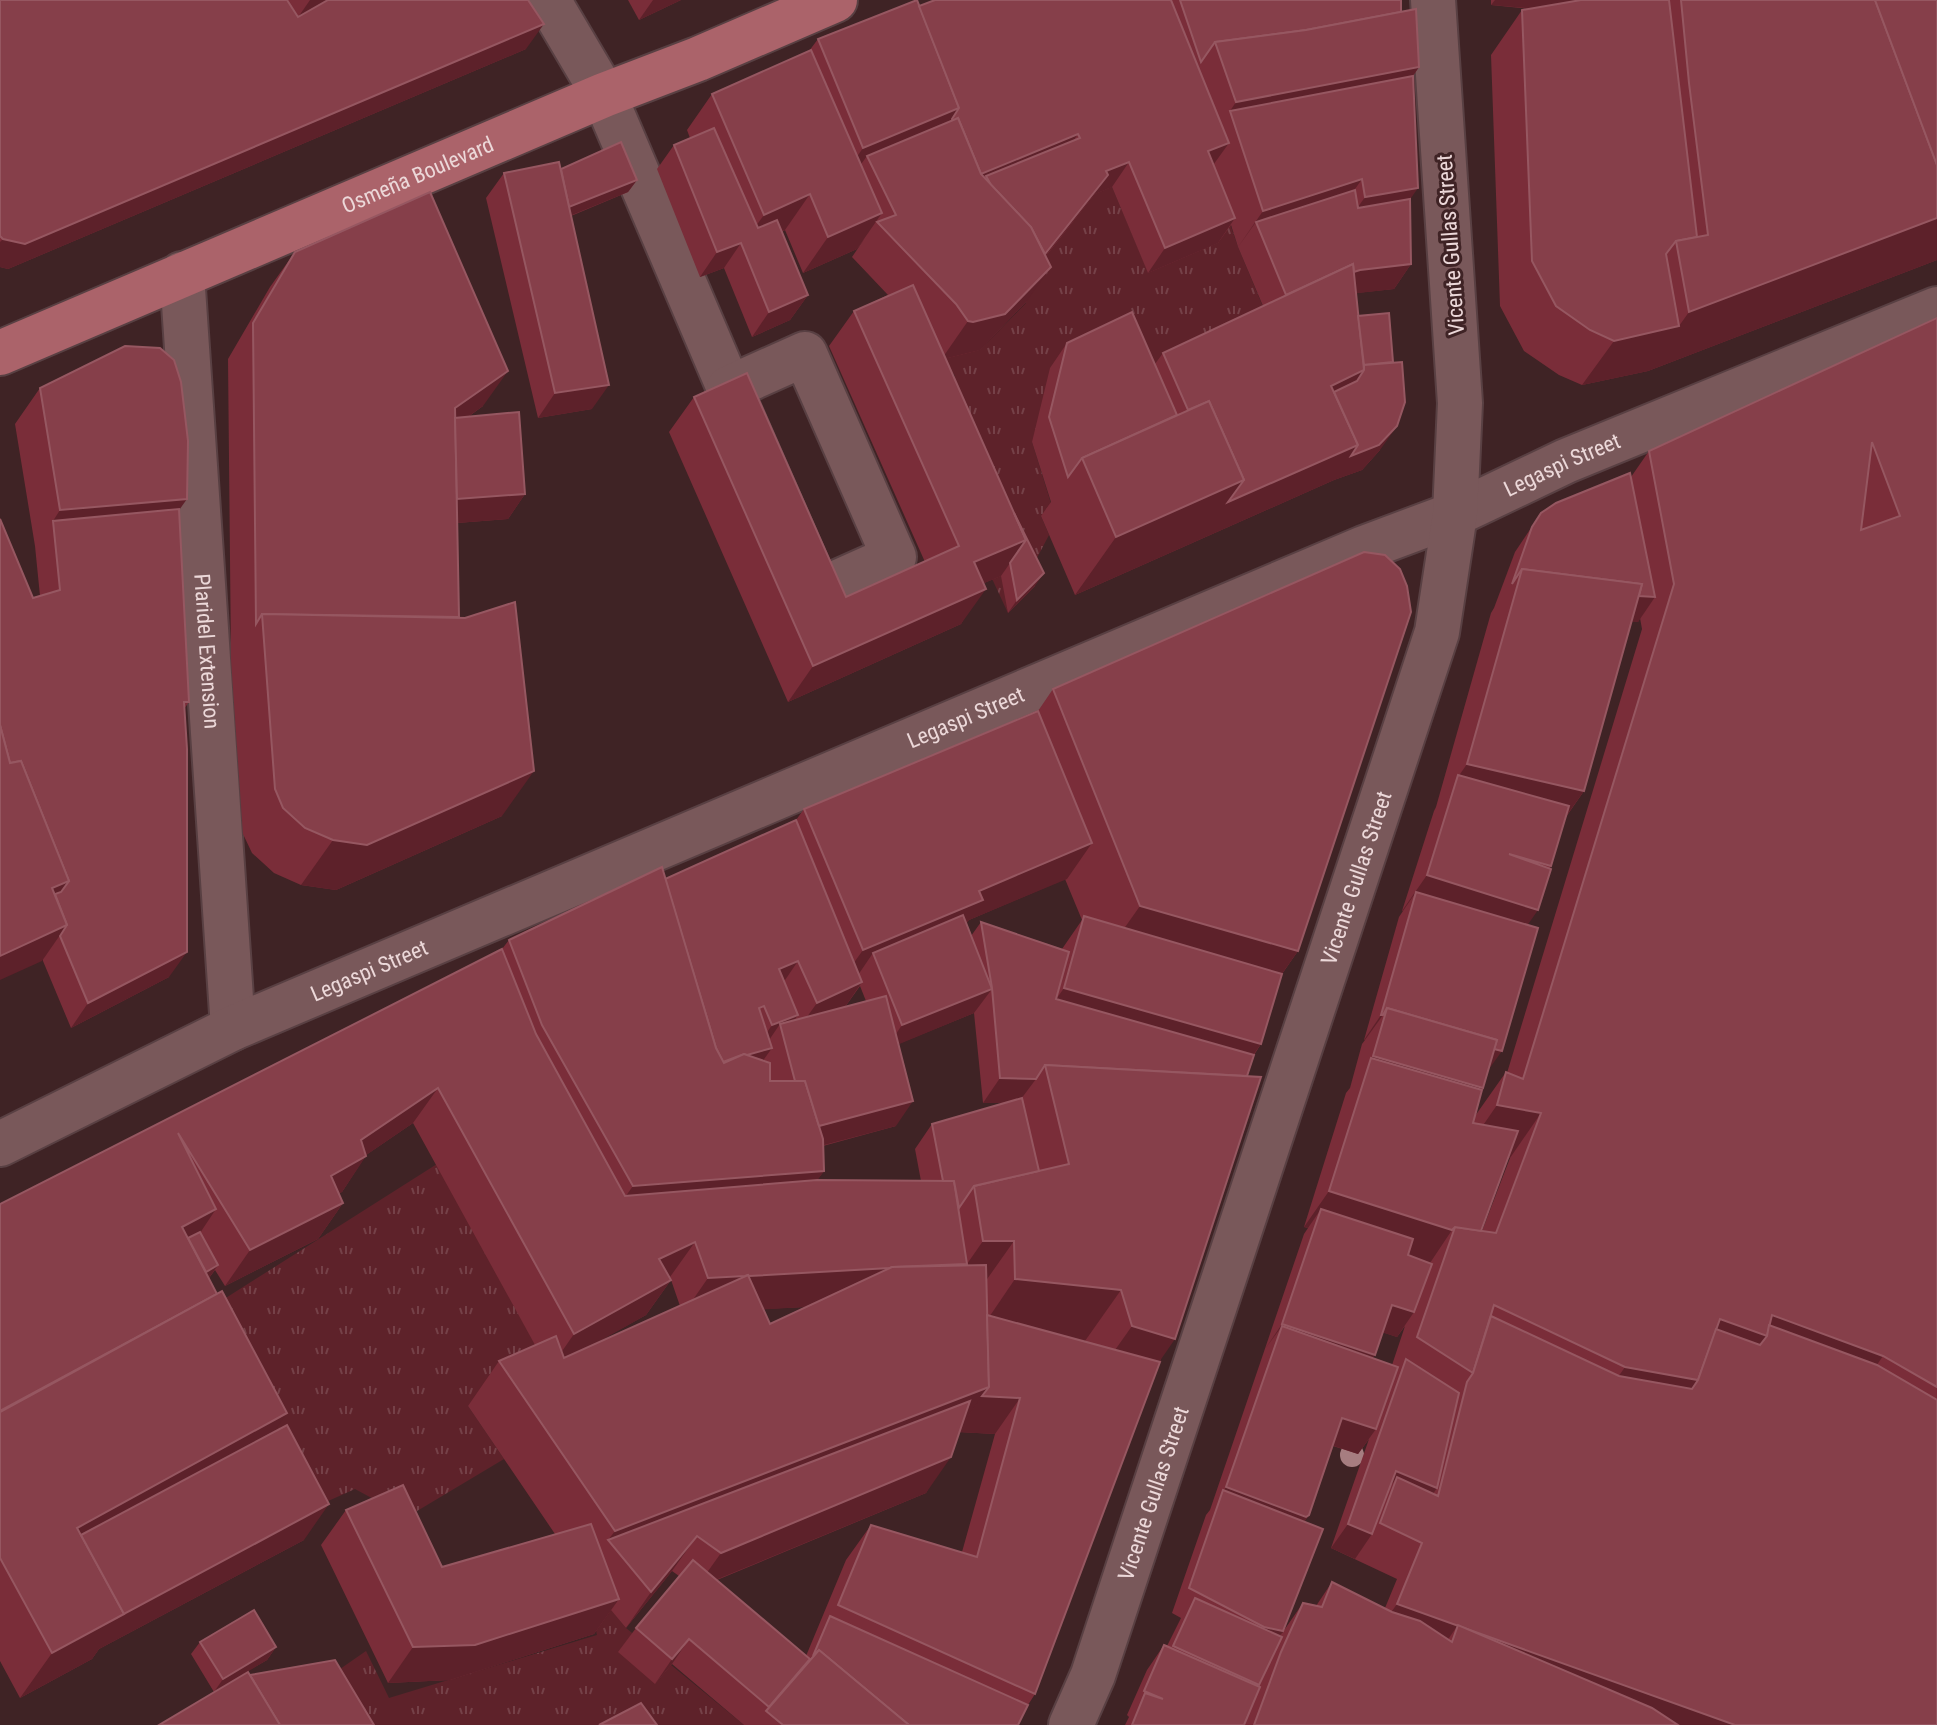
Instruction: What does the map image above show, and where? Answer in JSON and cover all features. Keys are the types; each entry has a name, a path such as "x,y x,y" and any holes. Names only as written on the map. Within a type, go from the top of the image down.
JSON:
{"main road":[{"name":"Osmeña Boulevard","path":"0,353 604,95 698,59 835,0"}],"street":[{"path":"548,0 604,95 729,388 818,591 894,557 805,354 729,388"},
{"name":"Vicente Gullas Street","path":"1071,1725 1093,1675 1437,632 1455,514 1460,403 1433,0"},
{"name":"Plaridel Extension","path":"182,274 233,1028"},
{"name":"Legaspi Street","path":"0,1144 233,1028 1364,548 1455,514 1566,461 1937,309"}],"green space":[{"path":"1211,168 1238,247 1271,326 1032,442 1053,510 1041,516 1049,535 1008,613 919,422 955,376 943,357 980,350 1026,303 1020,288 1079,200 1112,187 1148,272 1218,243"},
{"path":"437,1164 549,1370 468,1406 504,1459 407,1517 355,1489 299,1514 188,1322"},
{"path":"584,1576 626,1628 744,1725 342,1725 317,1685 366,1651 389,1698 597,1635"}],"building":[{"path":"0,0 287,0 298,17 328,0 528,0 544,24 25,244 0,236"},
{"path":"917,0 959,108 863,148 818,39"},
{"path":"935,0 1171,0 1229,143 1208,151 1235,218 1165,248 1129,162 1106,171 1108,175 1045,254 1031,227 986,176 1080,138 1078,134 981,174 958,118 952,119 959,108 919,6"},
{"path":"1180,0 1401,0 1401,12 1306,30 1215,42 1201,62"},
{"path":"1581,0 1669,0 1697,237 1676,241 1666,254 1679,326 1614,341 1590,330 1556,306 1532,261 1522,10"},
{"path":"1681,0 1875,0 1937,165 1937,218 1689,312 1676,241 1708,235"},
{"path":"1875,0 1937,0 1937,165"},
{"path":"1416,9 1419,67 1236,102 1215,42 1306,30"},
{"path":"811,50 882,213 828,237 810,194 764,215 712,94"},
{"path":"1413,76 1418,188 1365,197 1362,179 1263,211 1230,111"},
{"path":"958,118 981,174 1031,227 1051,267 1005,314 973,322 968,321 956,304 877,222 896,215 867,156"},
{"path":"714,128 758,228 777,220 808,295 769,312 741,243 717,252 674,145"},
{"path":"621,142 637,180 569,207 561,169"},
{"path":"559,162 609,385 555,393 504,173"},
{"path":"1355,190 1358,208 1410,199 1411,264 1354,272 1353,264 1286,295 1256,222"},
{"path":"430,192 508,371 455,408 459,617 262,614 256,624 253,323 295,252"},
{"path":"1353,264 1364,370 1331,386 1358,445 1228,502 1244,480 1209,401 1188,410 1163,353"},
{"path":"913,285 1026,540 974,562 986,589 813,666 694,397 747,373 846,597 959,546 854,311"},
{"path":"1132,312 1177,415 1082,458 1068,477 1049,417 1067,343"},
{"path":"1389,313 1393,362 1364,365 1358,316"},
{"path":"1937,318 1937,1387 1883,1356 1772,1315 1767,1336 1720,1319 1698,1380 1625,1367 1494,1305 1473,1373 1417,1337 1455,1227 1496,1233 1541,1113 1497,1105 1506,1072 1523,1079 1674,584 1649,451","holes":["1872,442 1900,516 1861,530"]},
{"path":"125,346 160,348 174,360 181,382 188,441 187,499 60,510 40,388"},
{"path":"1402,362 1405,402 1397,426 1379,445 1351,456 1358,445 1334,392 1357,381 1364,365"},
{"path":"1209,401 1244,480 1116,537 1082,458"},
{"path":"519,412 525,494 457,499 455,418"},
{"path":"1630,473 1655,597 1639,596 1642,584 1522,569 1512,584 1532,527 1541,513 1556,503"},
{"path":"179,509 189,702 184,702 187,749 187,952 88,1003 60,936 67,925 55,894 61,892 69,881 21,761 10,763 0,725 0,519 33,598 60,590 53,521"},
{"path":"1014,513 1044,573 1017,600 1010,563 1026,540"},
{"path":"1364,552 1385,555 1400,569 1407,586 1411,612 1298,951 1140,906 1053,689"},
{"path":"1522,569 1642,584 1584,791 1467,764"},
{"path":"515,602 534,771 367,845 333,840 305,828 283,808 275,789 262,614 465,618"},
{"path":"1038,711 1092,843 979,891 983,900 863,950 804,809"},
{"path":"0,725 10,763 21,761 69,881 52,888 67,925 0,956"},
{"path":"1458,775 1569,806 1551,866 1509,854 1551,869 1538,910 1427,875"},
{"path":"796,820 862,982 817,1003 798,961 779,969 798,1015 772,1025 764,1006 759,1008 772,1048 723,1062 716,1048 665,879"},
{"path":"662,867 716,1048 724,1063 744,1054 770,1063 770,1081 805,1081 823,1139 824,1171 633,1186 542,1025 509,940"},
{"path":"1416,892 1538,928 1502,1051 1494,1049 1497,1040 1387,1008 1381,1015"},
{"path":"963,915 992,989 902,1025 873,953"},
{"path":"1084,916 1282,974 1261,1044 1064,988"},
{"path":"981,922 1069,952 1056,999 1254,1055 1247,1076 1045,1065 1036,1079 1000,1078 992,988"},
{"path":"502,949 536,1034 625,1196 817,1180 954,1181 967,1264 708,1278 695,1242 659,1259 671,1280 574,1334 438,1088 361,1140 366,1156 331,1176 343,1203 250,1250 178,1133 216,1209 182,1227 217,1294 0,1411 0,1204"},
{"path":"886,996 913,1101 819,1126 805,1081 795,1081 780,1024"},
{"path":"1387,1008 1497,1040 1483,1088 1373,1056"},
{"path":"1371,1058 1482,1090 1473,1123 1518,1131 1481,1231 1455,1227 1452,1230 1329,1191"},
{"path":"1045,1065 1261,1077 1175,1339 1132,1326 1121,1290 1015,1279 1014,1241 983,1241 974,1186 1069,1164"},
{"path":"1022,1098 1039,1171 974,1186 959,1208 954,1181 943,1181 932,1124"},
{"path":"1321,1209 1413,1239 1408,1255 1432,1264 1414,1312 1392,1305 1375,1355 1282,1324"},
{"path":"200,1232 218,1265 206,1272 188,1238"},
{"path":"986,1265 989,1387 615,1531 499,1361 556,1336 564,1358 748,1275 770,1324 892,1267"},
{"path":"222,1291 287,1413 77,1528 124,1614 52,1653 0,1558 0,1412"},
{"path":"987,1315 1160,1362 1035,1694 838,1605 871,1525 977,1557 1020,1398 982,1396 989,1387"},
{"path":"1491,1316 1619,1376 1692,1389 1716,1329 1760,1345 1767,1336 1769,1325 1877,1365 1937,1400 1937,1725 1735,1725 1397,1604 1422,1543 1380,1523 1397,1477 1438,1496 1467,1382 1473,1373"},
{"path":"1282,1326 1398,1367 1376,1429 1342,1418 1306,1517 1226,1487"},
{"path":"1406,1359 1459,1393 1437,1488 1396,1471 1372,1534 1348,1524"},
{"path":"970,1401 951,1457 721,1553 697,1536 651,1592 608,1540"},
{"path":"287,1425 329,1504 124,1614 81,1535"},
{"path":"403,1485 442,1567 591,1524 619,1599 475,1645 413,1647 346,1510"},
{"path":"1223,1490 1323,1529 1283,1631 1264,1627 1189,1588"},
{"path":"693,1560 810,1659 769,1707 689,1639 672,1659 636,1628"},
{"path":"1332,1582 1392,1612 1420,1621 1452,1642 1458,1625 1652,1708 1678,1725 1254,1725 1303,1603 1322,1607"},
{"path":"1195,1598 1282,1637 1259,1685 1173,1646"},
{"path":"254,1610 276,1647 223,1679 200,1642"},
{"path":"830,1616 1028,1705 1018,1725 909,1725 819,1650 813,1656"},
{"path":"1164,1645 1260,1687 1244,1725 1132,1725 1145,1693 1163,1699 1144,1691"},
{"path":"819,1650 909,1725 783,1725 766,1711"},
{"path":"335,1660 374,1725 280,1725 250,1675"},
{"path":"248,1672 280,1725 159,1725"},
{"path":"641,1703 657,1725 599,1725"}]}
